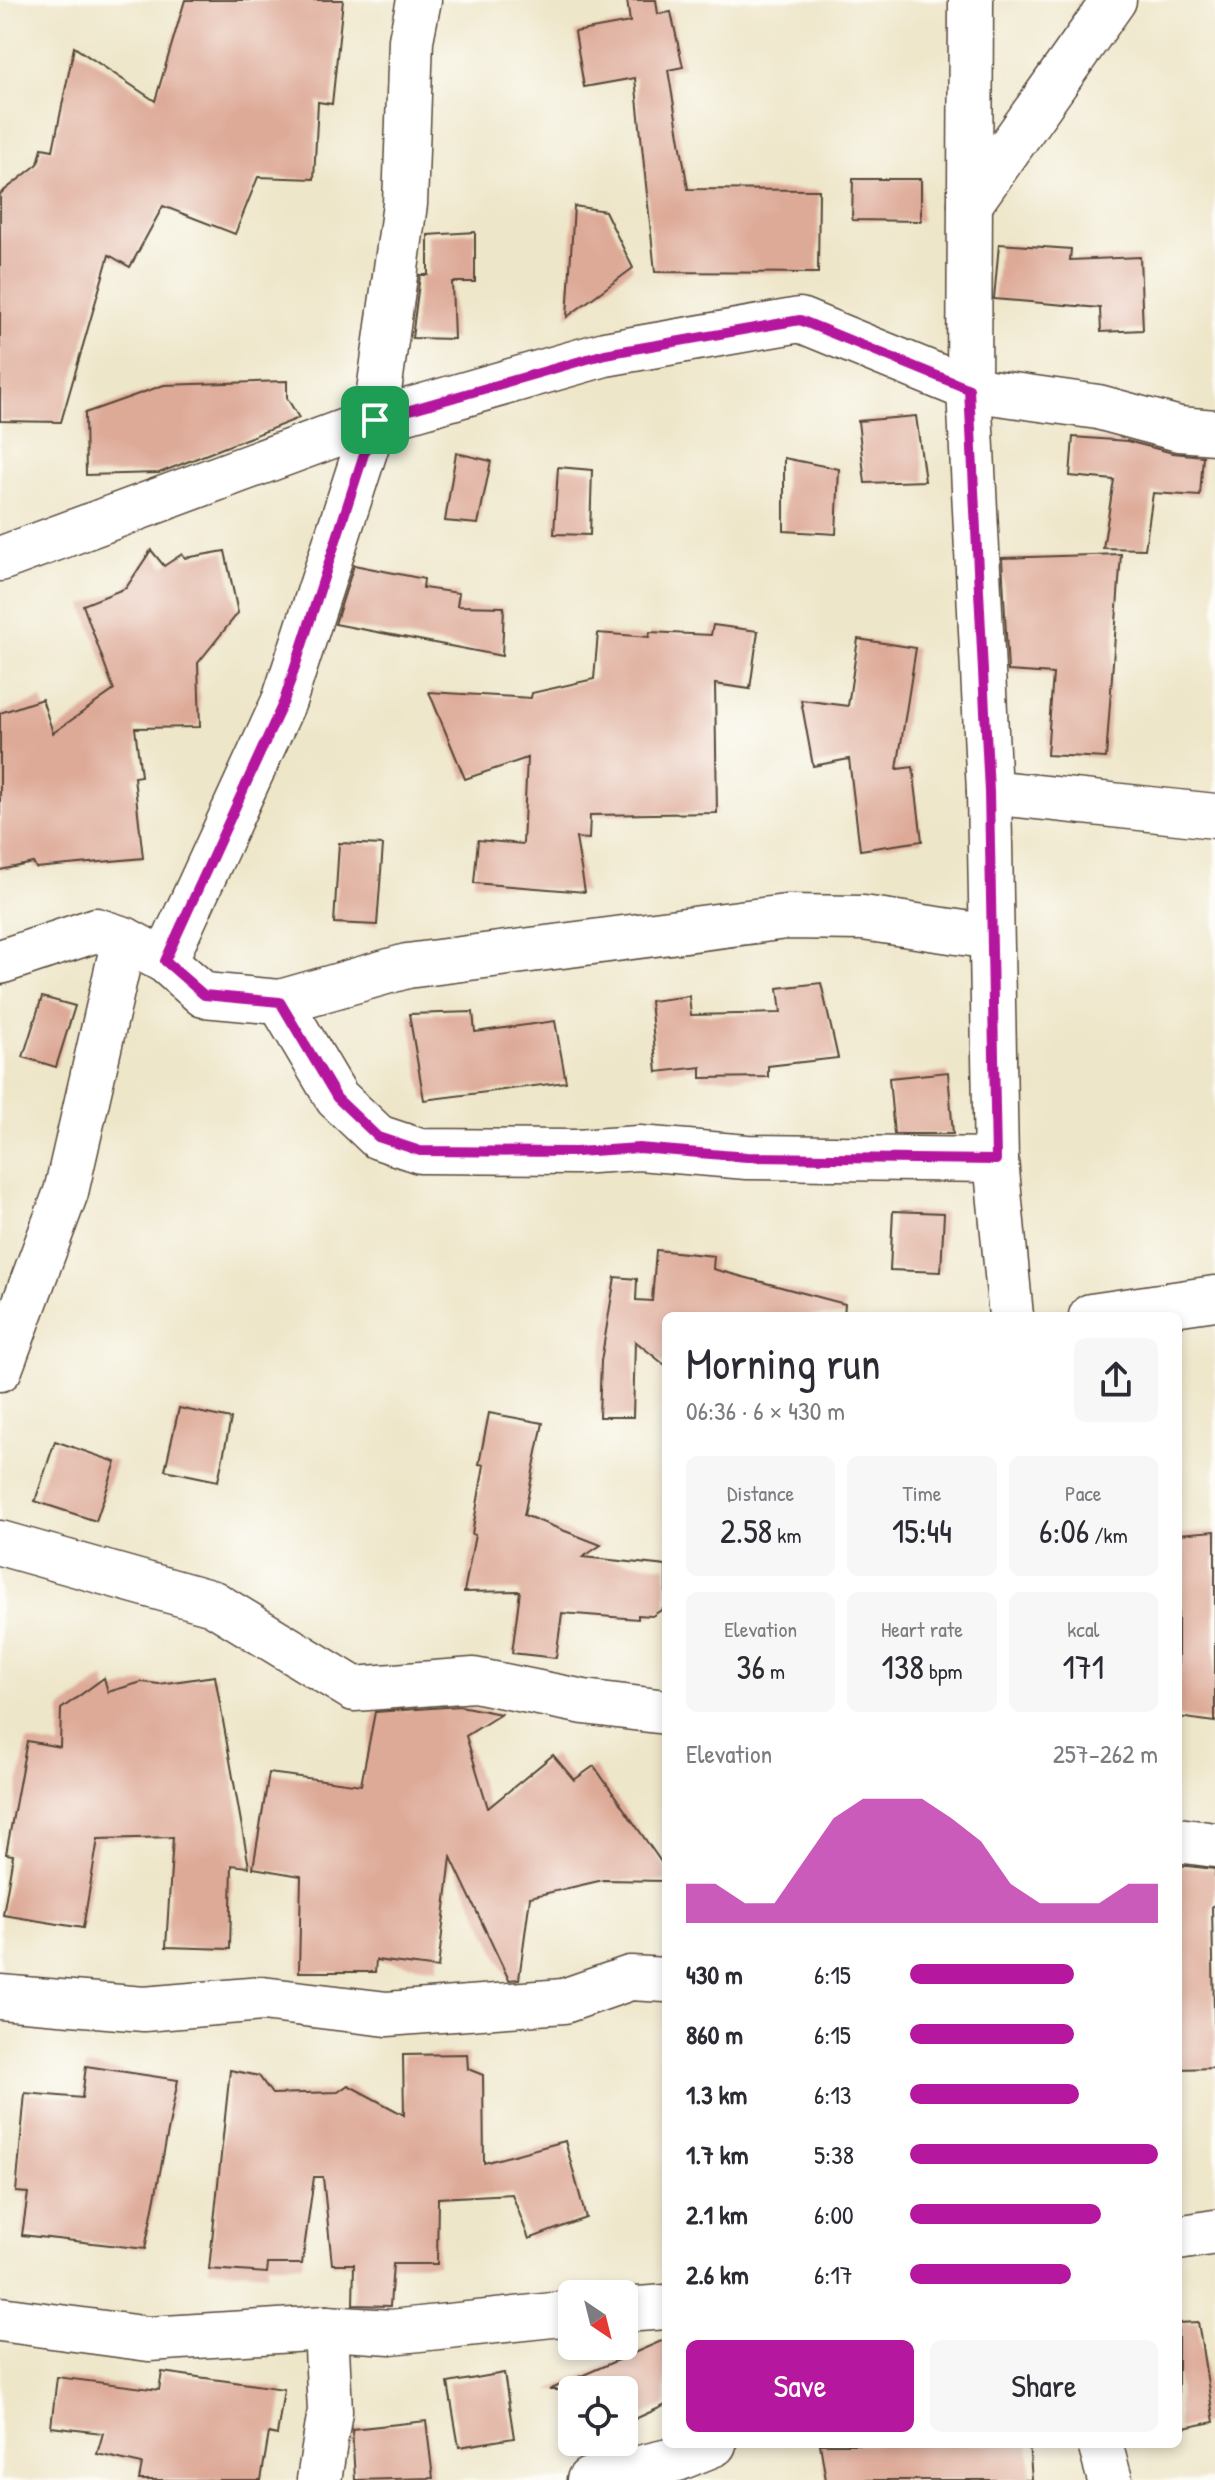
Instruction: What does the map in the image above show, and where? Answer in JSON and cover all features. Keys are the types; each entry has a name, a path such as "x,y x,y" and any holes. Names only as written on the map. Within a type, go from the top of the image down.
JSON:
{"street":[{"path":"165,961 284,701 375,420 405,204 411,40 419,0"},
{"path":"971,0 969,389 989,792 996,1160 1011,1312"},
{"path":"970,204 1114,0"},
{"path":"13,543 375,420 605,354 800,320 969,389 1098,407 1179,429 1215,432"},
{"path":"989,792 1215,816"},
{"path":"0,962 96,930 124,939 165,961 204,995 280,1002 407,966 786,917 863,918 991,937"},
{"path":"0,1369 66,1192 124,939"},
{"path":"280,1002 337,1098 378,1137 420,1151 576,1152 639,1148 747,1157 996,1160"},
{"path":"1119,1312 1215,1298"},
{"path":"0,1543 213,1603 354,1689 474,1680 584,1702 662,1712"},
{"path":"1182,1841 1215,1845"},
{"path":"0,1997 144,2009 262,1999 387,2014 564,2001 630,1978 662,1980"},
{"path":"1182,2237 1215,2232"},
{"path":"638,2309 662,2307"},
{"path":"0,2319 149,2339 326,2328 391,2332 558,2314"},
{"path":"319,2480 330,2411 326,2328"},
{"path":"589,2480 677,2459 704,2448"},
{"path":"1101,2448 1110,2480"}],"building":[{"path":"185,0 343,0 332,104 318,102 314,179 258,177 235,234 163,206 130,267 109,255 61,422 0,421 0,194 38,164 42,148 53,150 74,47 155,101"},
{"path":"627,0 656,0 658,14 671,12 683,67 668,70 688,189 819,190 818,273 655,272 635,78 584,87 575,32 630,22"},
{"path":"853,179 921,179 921,221 852,220"},
{"path":"574,206 605,211 633,268 567,317"},
{"path":"475,232 475,282 452,282 454,339 412,338 420,275 428,275 428,235"},
{"path":"999,244 1071,249 1070,260 1140,257 1143,330 1101,332 1100,308 994,299"},
{"path":"287,381 287,398 299,418 159,473 86,475 85,413 164,385"},
{"path":"916,416 925,481 865,483 858,421"},
{"path":"1073,437 1127,441 1173,453 1203,456 1200,496 1153,493 1145,549 1103,548 1114,480 1070,476"},
{"path":"456,453 491,461 478,524 445,521"},
{"path":"784,458 839,469 836,534 784,531"},
{"path":"558,467 592,470 590,535 554,534"},
{"path":"151,550 164,566 182,554 185,558 225,551 238,613 198,663 200,727 135,728 141,776 134,777 143,858 36,868 33,863 0,870 0,713 42,699 53,733 114,690 83,605 126,588"},
{"path":"1121,554 1106,758 1047,755 1053,674 1008,671 1002,558"},
{"path":"354,565 424,579 423,588 459,593 457,606 504,607 502,656 335,624"},
{"path":"713,625 758,631 750,689 715,684 717,813 590,815 589,839 576,838 585,892 474,883 478,840 523,844 527,758 465,779 429,692 531,698 532,693 594,679 598,633 649,637 650,632 711,635"},
{"path":"858,639 916,648 897,769 913,767 922,841 860,850 849,759 813,766 801,700 848,706"},
{"path":"339,843 383,845 377,925 334,923"},
{"path":"821,983 838,1058 768,1066 768,1077 701,1078 701,1067 657,1072 650,1001 689,996 691,1015 781,1013 778,988"},
{"path":"42,997 75,1006 56,1067 23,1057"},
{"path":"473,1012 475,1032 555,1021 566,1082 424,1100 409,1014"},
{"path":"948,1072 953,1134 894,1134 889,1078"},
{"path":"893,1211 944,1213 941,1272 890,1270"},
{"path":"656,1250 714,1256 713,1269 845,1304 844,1312 662,1312 662,1363 635,1341 633,1417 599,1417 601,1361 615,1277 637,1279 636,1300 652,1301"},
{"path":"179,1408 231,1419 218,1481 165,1470"},
{"path":"489,1413 543,1423 524,1515 601,1545 583,1557 662,1566 662,1610 652,1616 638,1615 638,1619 562,1613 556,1658 512,1653 520,1591 464,1592 484,1465 479,1464"},
{"path":"55,1441 116,1462 96,1521 35,1501"},
{"path":"1215,1531 1215,1722 1182,1718 1182,1534"},
{"path":"215,1676 249,1867 232,1865 230,1949 166,1947 173,1837 98,1839 83,1928 3,1915 13,1855 6,1854 27,1741 60,1747 61,1709 104,1678 108,1692 142,1682 159,1684"},
{"path":"460,1706 501,1714 466,1736 488,1808 553,1755 574,1780 594,1766 662,1863 662,1881 603,1880 530,1897 519,1979 509,1980 451,1857 438,1968 376,1960 375,1972 299,1972 301,1876 253,1868 269,1773 361,1785 375,1712"},
{"path":"1182,1865 1215,1869 1215,1904 1212,1907 1215,2068 1182,2069"},
{"path":"467,2054 468,2069 483,2075 484,2163 565,2141 586,2218 529,2239 512,2194 438,2198 437,2264 393,2264 390,2306 353,2305 354,2264 332,2264 323,2177 314,2177 302,2264 268,2264 267,2273 209,2269 230,2070 259,2076 272,2094 338,2092 348,2085 404,2115 403,2055"},
{"path":"86,2066 178,2080 145,2249 22,2235 28,2193 16,2192 25,2093 82,2098"},
{"path":"1198,2322 1214,2422 1182,2428 1182,2323"},
{"path":"662,2341 662,2407 638,2418 638,2376 581,2376 618,2360 638,2360 638,2351"},
{"path":"162,2372 284,2389 277,2435 269,2433 261,2480 139,2480 142,2464 97,2454 103,2433 51,2427 57,2377 159,2390"},
{"path":"504,2373 514,2438 459,2447 448,2383"},
{"path":"426,2421 433,2478 355,2480 352,2429"},
{"path":"821,2448 1029,2448 1032,2480 826,2480"}],"route":[{"path":"800,320 969,389 989,792 996,1160 863,1161 747,1157 639,1148 576,1152 420,1151 378,1137 337,1098 280,1002 204,995 165,961 284,701 375,420 605,354 800,320"}]}
